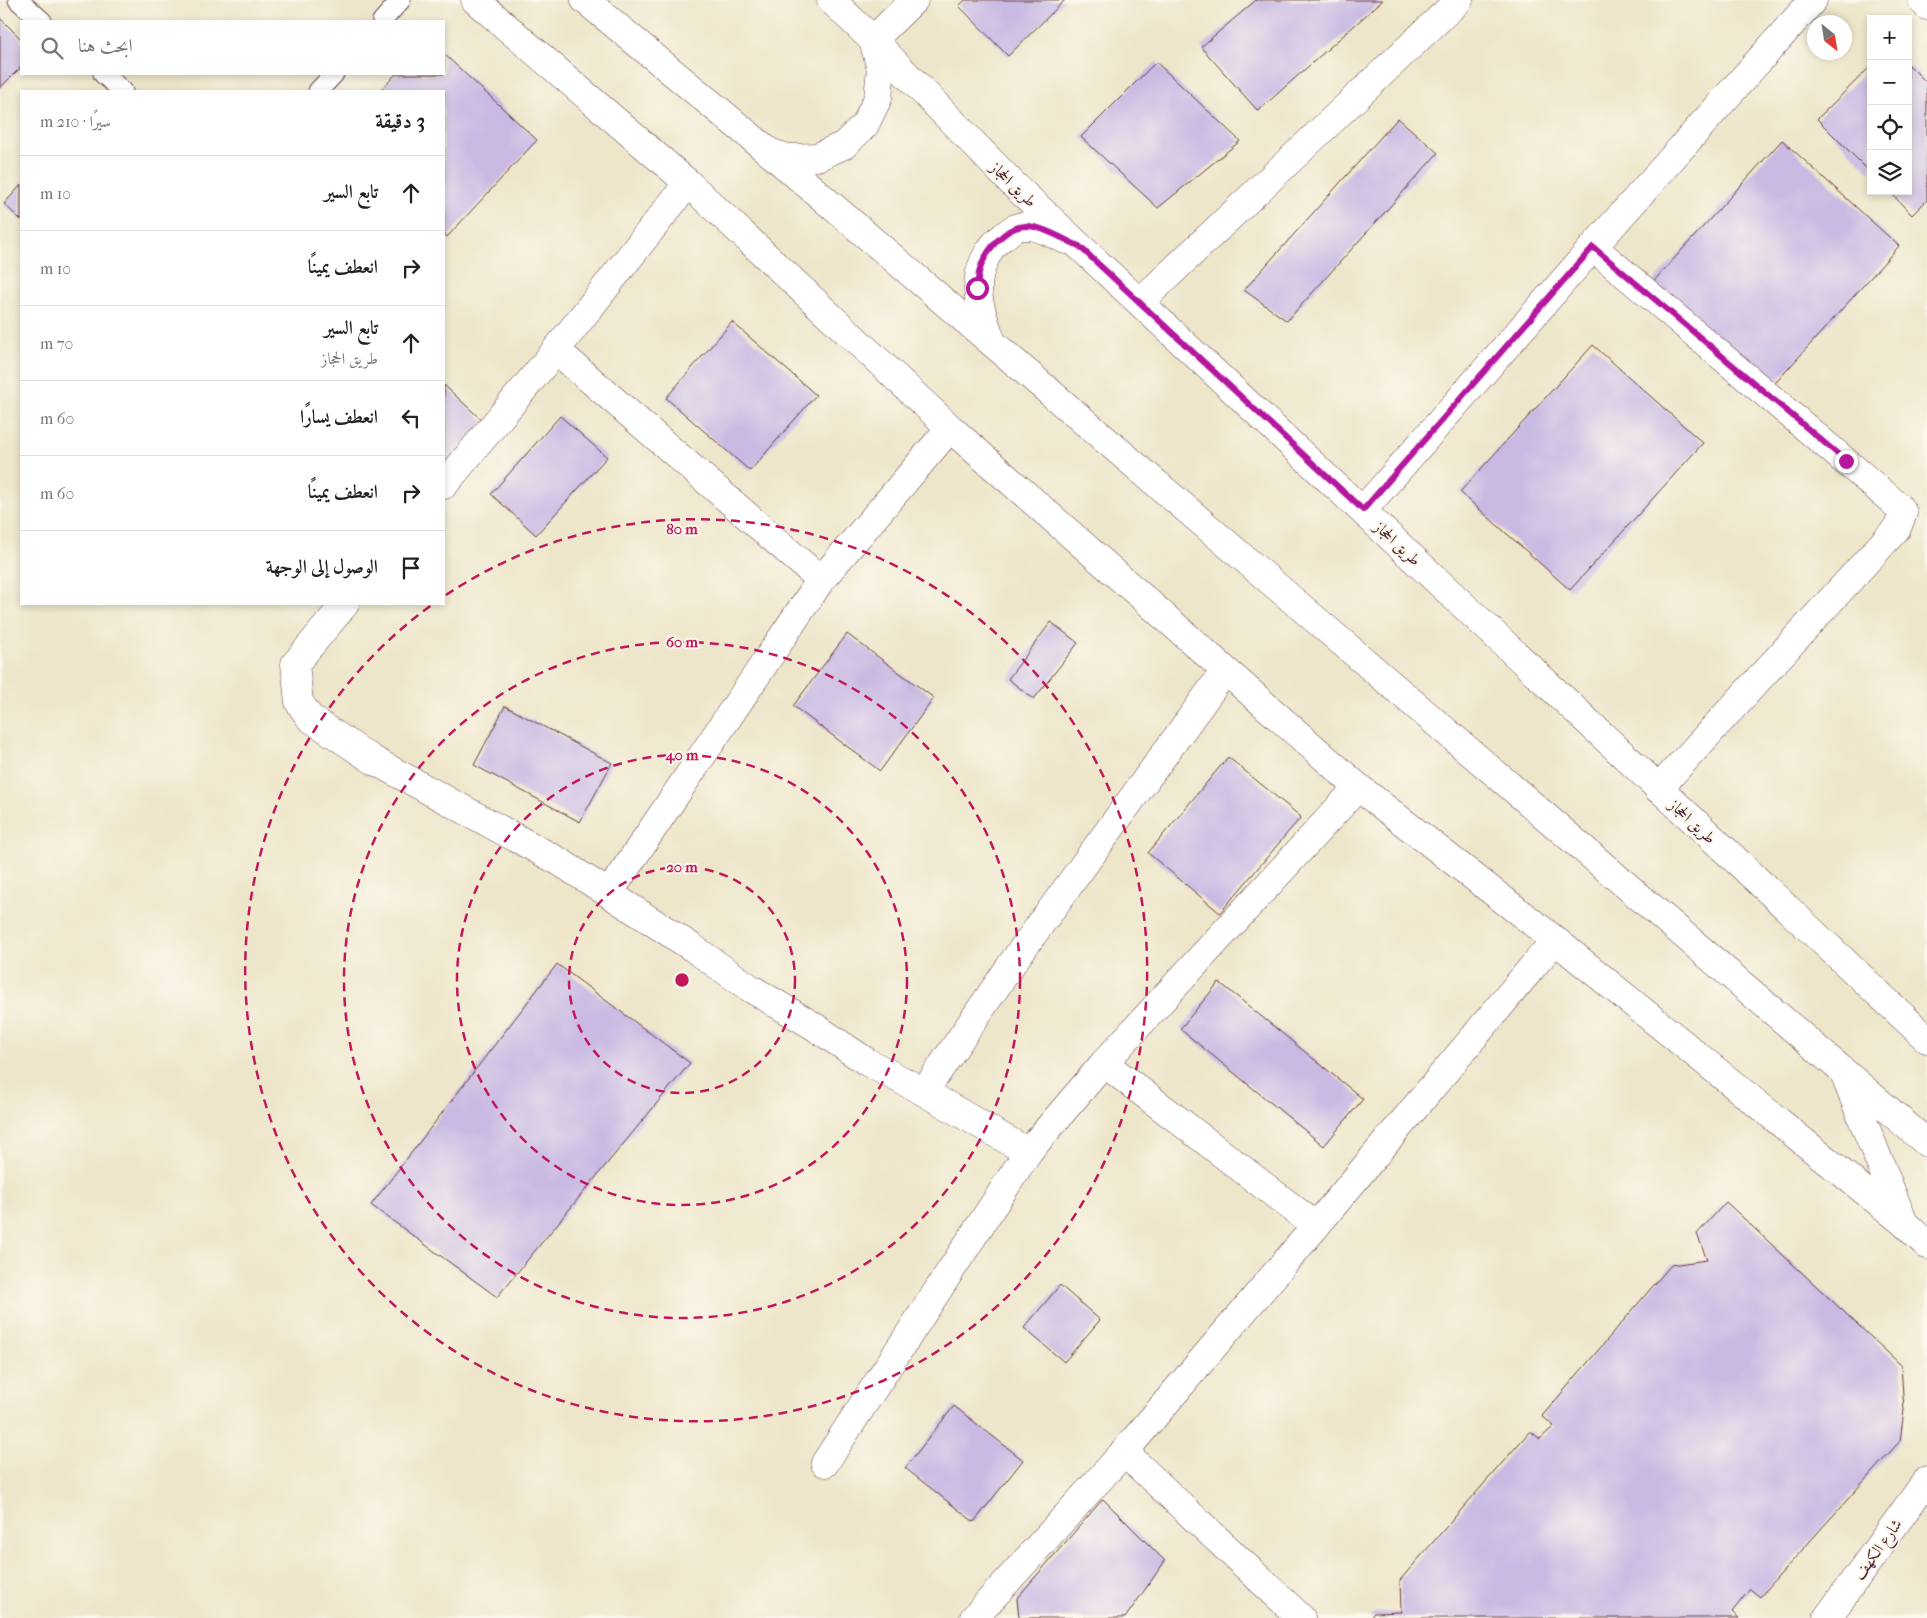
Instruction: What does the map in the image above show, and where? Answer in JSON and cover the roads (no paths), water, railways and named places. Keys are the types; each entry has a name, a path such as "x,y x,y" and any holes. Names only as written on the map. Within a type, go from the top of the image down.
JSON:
{"street":[{"path":"475,0 688,183 950,428 1358,787 1555,940 1904,1223 1927,1245"},
{"path":"585,0 768,151 1927,1143"},
{"name":"طريق الحجاز","path":"831,0 874,40 1013,184 1927,1039"},
{"path":"768,151 788,158 817,157 844,145 865,125 878,98 881,69 874,40 914,0"},
{"path":"1140,302 1459,0"},
{"path":"1363,510 1593,247 1813,0"},
{"path":"1922,0 1927,6"},
{"path":"445,484 556,350 688,183"},
{"path":"993,344 980,307 977,288 980,270 988,254 1000,239 1015,228 1026,226 1042,230 1079,246"},
{"path":"1593,247 1883,493 1903,513 1897,528 1658,789"},
{"path":"556,350 821,580"},
{"path":"609,893 821,580 950,428"},
{"path":"345,605 295,664 299,702 310,718 373,760 560,862 693,948 750,988 812,1025 867,1062 924,1092 1028,1152"},
{"path":"924,1092 1013,962 1225,671"},
{"path":"825,1464 1028,1152 1104,1063 1358,787"},
{"path":"974,1618 1124,1452 1555,940"},
{"path":"1104,1063 1316,1226"},
{"path":"1844,1072 1904,1223"},
{"path":"1124,1452 1301,1618"},
{"name":"شارع الكهف","path":"1828,1618 1927,1480"}],"lane":[{"path":"18,0 41,20"},
{"path":"383,20 402,0"},
{"path":"103,75 122,90"},
{"path":"319,90 333,75"}]}
